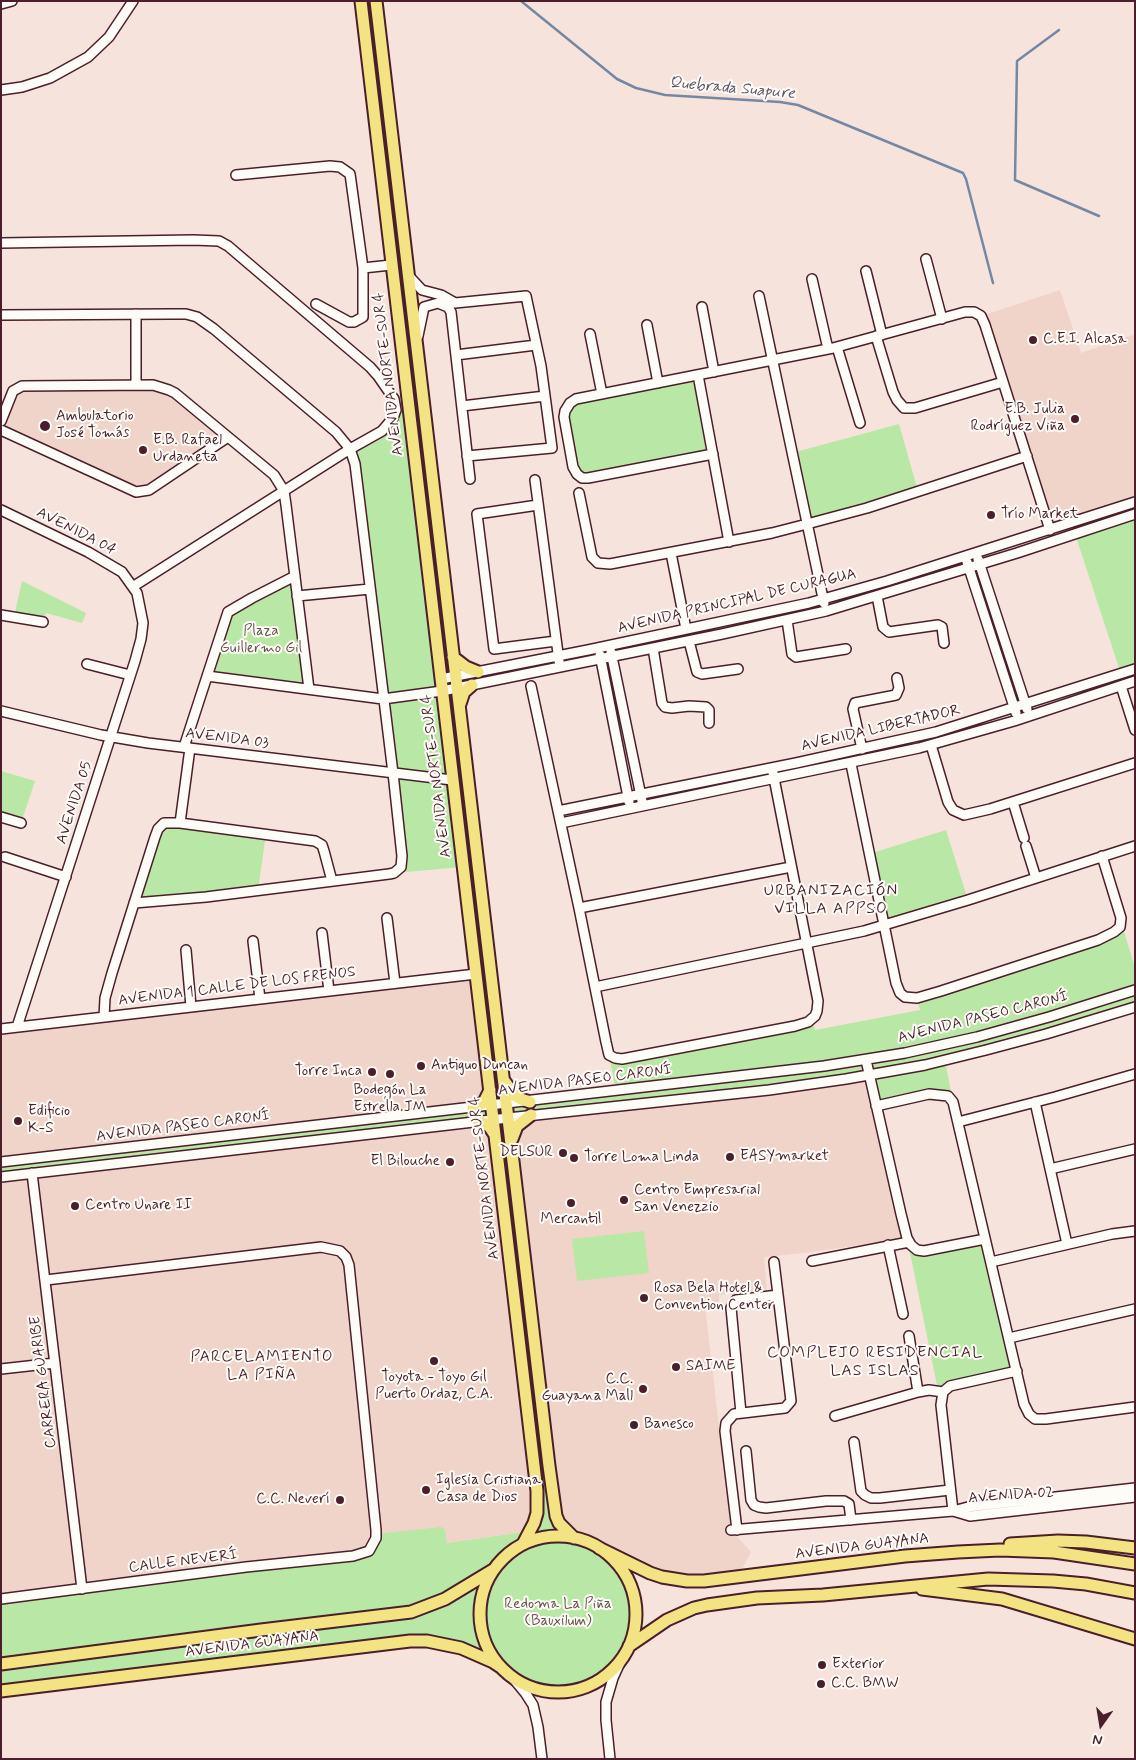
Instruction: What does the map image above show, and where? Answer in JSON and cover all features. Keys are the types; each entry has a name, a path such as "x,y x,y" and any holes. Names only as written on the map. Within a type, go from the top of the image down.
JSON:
{"main road":[{"name":"AVENIDA NORTE-SUR 4","path":"360,1 537,1491 537,1513 523,1544"},
{"name":"AVENIDA NORTE-SUR 4","path":"376,1 458,708 554,1507 559,1524 574,1538"},
{"path":"453,657 466,667 478,672"},
{"path":"458,708 464,692 472,685"},
{"path":"504,1081 514,1095 530,1102"},
{"path":"473,1108 484,1102 490,1090"},
{"path":"511,1143 517,1126 531,1115"},
{"path":"478,1121 489,1126 495,1135"},
{"path":"553,1536 574,1538 600,1548 622,1570 632,1588 634,1599 636,1617 633,1634 626,1651 610,1672 598,1680 587,1686 568,1691 546,1691 532,1687 512,1677 502,1668 488,1649 480,1626 479,1611 486,1583 493,1570 512,1550 523,1544 553,1536"},
{"path":"958,1552 1025,1542 1058,1541 1086,1542 1135,1548"},
{"name":"AVENIDA GUAYANA","path":"600,1548 662,1576 687,1581 704,1581 896,1557 1000,1550 1054,1552 1135,1564"},
{"name":"AVENIDA GUAYANA","path":"1,1664 411,1612 445,1600 493,1570"},
{"path":"626,1651 667,1620 694,1608 707,1604 757,1598 823,1595 959,1581 1016,1579 1086,1584 1135,1593"},
{"path":"893,1587 1002,1599 1135,1639"},
{"name":"AVENIDA GUAYANA","path":"1,1691 410,1641 427,1641 461,1648 502,1668"}],"street":[{"path":"1,4 12,1"},
{"path":"1,90 22,87 50,78 88,57 110,37 133,1"},
{"path":"236,175 330,166 343,168 350,174 363,268 363,317 354,322 349,322 316,304"},
{"path":"1,244 184,240 223,243 378,376 394,399 395,414 392,422 382,431 350,449 134,586"},
{"path":"926,259 942,318"},
{"path":"363,268 392,265"},
{"path":"866,270 879,336 893,392 904,408 914,408 1003,382"},
{"path":"408,275 422,290 441,299 457,303 526,296 545,396 552,448 467,456"},
{"path":"812,279 832,348 860,423"},
{"path":"416,345 424,307 422,290"},
{"path":"759,296 826,611"},
{"path":"424,307 441,299"},
{"path":"441,299 451,312 470,479"},
{"path":"702,307 714,372"},
{"path":"713,454 588,478 579,476 573,467 564,418 565,411 573,401 832,348 942,318 974,312 983,318 1050,530"},
{"path":"136,314 136,384"},
{"path":"1,315 186,314 202,320 336,432 350,449 354,464 393,773 402,856 401,867 390,874 134,903"},
{"path":"647,325 658,383"},
{"path":"590,334 602,394"},
{"path":"456,355 536,345"},
{"path":"698,375 729,542"},
{"path":"1,421 13,391 22,386 154,385 169,390 274,475 284,491 309,689"},
{"path":"462,406 545,396"},
{"path":"395,414 408,408"},
{"path":"1,430 136,492 149,490 228,438"},
{"path":"579,493 591,552 596,562 610,564 729,542 807,524 866,508 1027,456"},
{"path":"535,480 560,667"},
{"name":"AVENIDA PRINCIPAL DE CURAGUA","path":"456,682 478,672 779,610 823,599 965,557 1135,502"},
{"path":"538,505 478,514 494,649 556,641"},
{"name":"AVENIDA 04","path":"1,510 105,560 122,572 134,586"},
{"name":"AVENIDA PRINCIPAL DE CURAGUA","path":"456,682 472,685 690,641 826,611 1135,514"},
{"path":"670,553 686,629"},
{"path":"976,553 1029,716"},
{"path":"965,557 1018,720"},
{"path":"180,823 187,748 207,676 228,612 295,576"},
{"name":"AVENIDA 05","path":"17,1027 141,639 143,622 140,602 134,586"},
{"path":"297,596 370,589"},
{"path":"877,596 883,627 889,632 938,625 942,627 944,643"},
{"path":"1,614 43,622"},
{"path":"787,620 792,654 796,657 846,649"},
{"path":"690,641 694,666 697,672 702,674 738,669"},
{"path":"610,645 643,806"},
{"path":"599,648 630,808"},
{"path":"654,648 662,703 665,707 672,708 706,707 709,723"},
{"path":"87,664 130,675"},
{"name":"AVENIDA LIBERTADOR","path":"558,811 772,768 936,732 1135,670"},
{"path":"207,676 383,699 442,691 456,682"},
{"path":"862,749 853,709 855,703 896,695 899,688 897,678"},
{"path":"440,679 456,682"},
{"name":"AVENIDA LIBERTADOR","path":"561,823 851,764 931,745 1018,720 1135,681"},
{"path":"531,686 608,1051 612,1057 618,1059 795,1026 812,1019 817,1011 818,1001 772,768"},
{"path":"1121,686 1135,730"},
{"name":"AVENIDA 03","path":"1,711 110,737 452,780"},
{"path":"931,745 948,802 956,813 967,815 1135,763"},
{"path":"851,764 896,983 900,993 906,997 913,998 941,991 1098,940 1114,932 1120,927 1120,918 1102,856"},
{"path":"1013,802 1036,878"},
{"path":"1,817 21,823"},
{"path":"104,1017 107,990 158,829 164,823 180,823 315,841 322,846 332,881"},
{"path":"595,987 883,926 1135,846"},
{"path":"5,857 66,877"},
{"path":"579,908 791,867"},
{"path":"387,918 395,983"},
{"path":"322,933 329,991"},
{"path":"254,941 260,999"},
{"path":"186,950 191,1006"},
{"name":"AVENIDA 1 CALLE DE LOS FRENOS","path":"1,1029 476,974"},
{"name":"AVENIDA PASEO CARONÍ","path":"1,1162 778,1073 866,1060 1005,1029 1135,990"},
{"name":"AVENIDA PASEO CARONÍ","path":"1,1176 531,1115 769,1090 869,1075 986,1050 1046,1034 1135,1006"},
{"path":"866,1060 908,1242 914,1248 924,1251 985,1239"},
{"path":"958,1122 1135,1074"},
{"path":"876,1106 920,1096 944,1095 951,1098 953,1102 1026,1410 1029,1414 1035,1418 1046,1420 1135,1407"},
{"path":"1035,1102 1067,1244"},
{"path":"1050,1169 1135,1149"},
{"name":"CARRERA GUARIBE","path":"32,1173 82,1589"},
{"path":"991,1262 1112,1234 1135,1231"},
{"path":"812,1261 908,1242"},
{"path":"888,1245 903,1314"},
{"name":"CALLE NEVERÍ","path":"1,1599 246,1567 353,1556 369,1552 376,1538 349,1265 346,1257 340,1251 321,1247 46,1280"},
{"path":"774,1262 791,1401 785,1408 734,1414 729,1418 725,1431 734,1530 953,1511 941,1405 943,1392 950,1386 1017,1370"},
{"path":"741,1413 731,1308 736,1300 778,1295"},
{"path":"1009,1338 1135,1310"},
{"path":"908,1336 918,1392"},
{"path":"1,1370 55,1363"},
{"path":"835,1416 918,1392 929,1390 943,1392"},
{"path":"854,1442 861,1491 871,1498 950,1490"},
{"path":"746,1451 751,1500 754,1505 766,1508 826,1501 844,1501 849,1504 851,1520"},
{"name":"AVENIDA 02","path":"953,1511 968,1507 1135,1488"},
{"name":"AVENIDA 02","path":"953,1511 970,1516 1135,1498"},
{"path":"610,1759 606,1702 613,1678 626,1651"},
{"path":"512,1677 526,1694 532,1705 538,1727 542,1759"}],"shaded area":[{"name":"E.B. Julia Rodríguez Viña","path":"1060,290 1081,353 1135,334 1135,502 1050,530 981,316"},
{"name":"E.B. Rafael Urdaneta","path":"161,387 228,437 145,492 1,430 1,421 16,388"},
{"path":"476,974 492,1106 1,1162 1,1029"},
{"path":"869,1075 907,1238 764,1257 767,1289 719,1295 719,1303 705,1305 731,1530 751,1552 738,1577 704,1581 650,1573 585,1541 574,1538 559,1523 508,1118"},
{"path":"493,1120 537,1491 530,1531 446,1543 445,1529 369,1551 1,1599 1,1177"}],"green space":[{"path":"698,375 713,454 588,478 575,471 564,417 568,405"},
{"name":"Redoma La Piña (Bauxilum)","path":"408,408 442,691 456,688 507,1104 616,1091 609,1055 612,1057 812,1019 815,1030 920,1010 917,998 1098,940 1121,921 1135,968 1135,1007 945,1061 953,1102 944,1095 876,1106 869,1075 508,1118 554,1507 574,1538 599,1548 615,1561 627,1579 635,1599 635,1622 629,1646 610,1672 598,1680 587,1686 568,1691 545,1691 522,1683 492,1665 427,1641 1,1691 1,1599 361,1555 376,1534 441,1527 445,1529 447,1543 530,1531 537,1513 493,1120 1,1177 1,1162 492,1106 462,867 394,873 401,867 350,449 382,431 395,414"},
{"path":"899,424 918,491 807,524 792,453"},
{"path":"1135,514 1135,669 1121,674 1075,534"},
{"name":"Plaza Guillermo Gil","path":"295,576 309,689 207,676 226,616"},
{"path":"22,581 86,613 82,623 46,613 43,622 14,617"},
{"path":"1,771 35,781 21,823 1,817"},
{"path":"161,825 266,834 258,890 134,903"},
{"path":"946,830 968,900 883,926 869,854"},
{"path":"644,1231 649,1273 577,1281 572,1239"},
{"path":"907,1238 914,1248 985,1239 1017,1371 950,1386 941,1405"}],"waterway":[{"name":"Quebrada Suapure","path":"521,1 617,79 636,88 665,95 780,102 798,105 963,173 993,283"},
{"path":"1059,30 1017,61 1015,180 1099,216"}],"place":[{"name":"C.E.I. Alcasa","path":"1033,340"},
{"name":"E.B. Julia Rodríguez Viña","path":"1075,419"},
{"name":"Ambulatorio José Tomás","path":"45,426"},
{"name":"E.B. Rafael Urdaneta","path":"143,450"},
{"name":"Trío Market","path":"991,515"},
{"name":"Antiguo Duncan","path":"421,1066"},
{"name":"Torre Inca","path":"372,1072"},
{"name":"Bodegón La Estrella JM","path":"390,1074"},
{"name":"Edificio K-S","path":"18,1121"},
{"name":"DELSUR","path":"563,1153"},
{"name":"EASYmarket","path":"730,1157"},
{"name":"Torre Loma Linda","path":"574,1158"},
{"name":"El Bilouche","path":"450,1162"},
{"name":"Centro Empresarial San Venezzio","path":"624,1200"},
{"name":"Mercantil","path":"571,1203"},
{"name":"Centro Unare II","path":"75,1206"},
{"name":"Rosa Bela Hotel & Convention Center","path":"644,1298"},
{"name":"Toyota - Toyo Gil Puerto Ordaz, C.A.","path":"434,1361"},
{"name":"SAIME","path":"676,1367"},
{"name":"C.C. Guayana Mall","path":"643,1389"},
{"name":"Banesco","path":"634,1425"},
{"name":"Iglesia Cristiana Casa de Dios","path":"426,1490"},
{"name":"C.C. Neverí","path":"340,1500"},
{"name":"Exterior","path":"822,1665"},
{"name":"C.C. BMW","path":"821,1684"}],"district":[{"name":"URBANIZACIÓN VILLA APPSO","path":"831,901"},
{"name":"COMPLEJO RESIDENCIAL LAS ISLAS","path":"875,1363"},
{"name":"PARCELAMIENTO LA PIÑA","path":"262,1367"}]}
